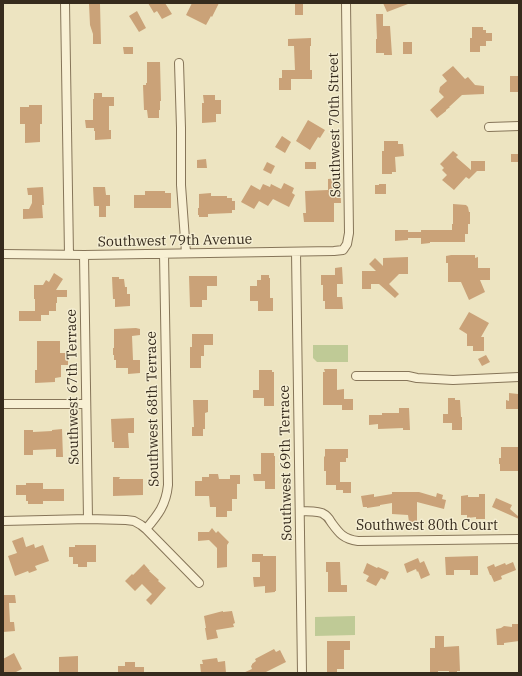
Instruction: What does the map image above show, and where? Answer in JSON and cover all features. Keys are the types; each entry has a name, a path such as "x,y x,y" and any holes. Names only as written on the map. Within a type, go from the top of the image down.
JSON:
{"street":[{"path":"65,3 69,255"},
{"name":"Southwest 70th Street","path":"346,3 349,232 346,247"},
{"path":"179,63 181,185 186,253"},
{"path":"489,127 519,126"},
{"name":"Southwest 79th Avenue","path":"3,254 84,255 296,252 340,251 346,247"},
{"name":"Southwest 69th Terrace","path":"296,252 302,673"},
{"name":"Southwest 68th Terrace","path":"146,529 162,508 167,492 164,254"},
{"name":"Southwest 67th Terrace","path":"84,255 88,519"},
{"path":"356,376 408,376 444,380 519,377"},
{"path":"3,404 86,404"},
{"name":"Southwest 80th Court","path":"300,511 321,513 328,518 344,537 349,540 519,539"},
{"path":"3,521 88,519 134,521 146,529 199,583"}],"green space":[{"path":"313,345 348,345 348,362 317,362 313,358"},
{"path":"355,616 355,635 315,636 315,617"}],"building":[{"path":"148,3 165,3 172,14 162,19 157,11 154,13"},
{"path":"192,3 219,3 206,25 186,15"},
{"path":"295,3 303,3 303,15 295,15"},
{"path":"383,3 408,3 408,4 387,12"},
{"path":"89,4 100,4 101,44 93,44"},
{"path":"137,11 146,28 139,32 129,16"},
{"path":"376,14 383,14 383,26 390,26 392,55 376,53"},
{"path":"472,27 483,27 483,30 486,30 486,33 492,33 492,41 486,41 486,46 480,46 480,52 470,52"},
{"path":"311,38 310,70 312,70 312,79 291,79 291,90 279,90 279,78 282,78 282,70 295,70 294,46 288,46 288,39"},
{"path":"403,42 412,42 412,54 403,54"},
{"path":"123,47 133,47 133,54 124,54"},
{"path":"147,62 160,62 161,101 159,118 148,118 147,110 144,110 143,85 146,85 147,83"},
{"path":"453,66 465,79 468,77 475,85 484,86 484,94 462,95 437,118 430,110 444,97 439,92 440,87 447,81 442,75"},
{"path":"510,76 519,76 519,92 510,92"},
{"path":"94,93 102,93 102,97 114,97 114,106 109,106 109,130 111,130 111,139 95,140 94,128 86,128 85,120 93,120"},
{"path":"203,95 215,95 215,100 221,100 221,114 216,114 216,122 202,123 202,103 204,103"},
{"path":"29,105 42,105 40,142 25,143 25,124 20,124 20,107 29,107"},
{"path":"308,120 325,130 320,138 318,137 310,150 296,141"},
{"path":"282,136 291,142 285,153 275,147"},
{"path":"384,141 398,141 398,144 403,144 404,156 395,157 396,172 392,172 392,174 382,174 382,151 384,151"},
{"path":"453,151 458,155 456,157 471,170 471,161 485,161 485,171 477,171 469,179 466,177 454,190 442,180 447,175 442,170 444,168 440,164"},
{"path":"511,154 519,154 519,162 511,162"},
{"path":"206,159 207,168 197,168 197,160"},
{"path":"267,162 275,166 271,174 263,170"},
{"path":"305,162 316,162 316,169 305,169"},
{"path":"340,178 341,203 334,203 334,222 304,222 303,213 306,213 305,191 328,190 328,179"},
{"path":"284,183 294,188 292,193 295,195 289,207 273,199 268,206 259,201 254,209 241,202 251,185 260,190 263,184 270,187 271,184 281,189"},
{"path":"386,184 386,194 375,194 375,185"},
{"path":"43,187 43,218 23,219 23,209 29,209 32,203 32,195 28,195 27,188"},
{"path":"93,187 105,187 106,195 110,195 110,206 106,206 106,217 99,217 99,206 94,206"},
{"path":"145,191 165,191 165,193 171,193 171,208 134,208 134,195 145,195"},
{"path":"211,193 211,196 227,196 227,198 232,198 232,201 235,201 235,210 232,210 232,213 208,214 208,217 199,217 199,194"},
{"path":"453,204 466,205 470,212 470,224 468,224 468,234 465,234 465,242 430,242 421,244 421,238 408,238 408,240 395,241 395,230 421,232 421,230 452,230"},
{"path":"475,255 475,258 478,257 478,268 490,268 490,280 480,280 485,292 469,300 461,282 448,282 448,263 446,263 446,256"},
{"path":"408,257 408,274 399,274 389,284 399,294 395,298 379,284 371,284 371,289 362,289 362,271 376,271 369,264 375,258 383,266 383,258"},
{"path":"342,267 343,284 337,284 337,297 342,297 343,309 325,309 321,275 335,275 335,268"},
{"path":"54,273 63,279 56,290 67,290 67,297 57,297 56,311 49,311 49,315 41,315 41,321 19,321 19,311 35,311 34,285 43,285 46,280 49,282"},
{"path":"261,275 269,275 270,278 270,298 273,298 273,311 258,311 258,301 250,301 250,286 257,286 257,280 261,280"},
{"path":"189,276 217,276 217,286 207,286 207,300 202,300 202,307 190,307"},
{"path":"112,277 124,279 125,287 127,287 127,294 130,294 130,306 115,307"},
{"path":"469,312 489,323 481,337 484,337 484,351 473,351 473,346 467,346 467,334 459,329"},
{"path":"114,329 140,329 140,335 132,336 133,360 140,360 140,373 128,374 128,368 116,368 116,360 114,360 113,355"},
{"path":"192,334 213,334 213,345 204,345 204,356 201,356 201,368 190,368 190,347 192,347"},
{"path":"37,341 60,341 60,353 68,353 68,365 61,365 61,377 55,378 55,382 35,383 35,370 37,370"},
{"path":"486,355 490,362 482,366 478,359"},
{"path":"324,369 337,369 337,390 344,389 344,399 353,399 353,410 342,410 342,405 323,405"},
{"path":"259,370 272,370 272,372 274,372 274,406 264,406 264,398 253,398 253,390 259,390"},
{"path":"509,393 518,394 518,409 506,409 506,400 509,401"},
{"path":"448,398 460,400 462,430 452,430 452,423 443,423 443,414 448,414"},
{"path":"193,400 208,400 208,412 205,413 205,429 203,429 203,436 192,436 192,427 194,427"},
{"path":"399,408 409,408 410,430 403,430 403,428 378,429 378,424 369,425 369,415 399,413"},
{"path":"134,418 134,433 128,433 129,448 114,448 114,442 112,442 111,419"},
{"path":"62,429 63,457 56,457 56,449 33,450 33,455 24,455 24,430 33,430 33,432"},
{"path":"501,447 519,447 519,471 500,471 499,458 501,458"},
{"path":"325,449 348,449 348,458 346,458 346,462 340,462 340,482 351,482 351,493 343,493 343,490 336,490 336,485 326,485 326,471 324,471"},
{"path":"261,453 274,453 275,489 265,489 265,481 254,481 253,474 261,474"},
{"path":"209,474 218,474 219,479 230,479 230,475 240,475 240,484 237,484 237,499 232,499 232,511 227,511 227,517 216,517 216,507 210,507 209,496 195,496 195,481 202,481 202,477 209,477"},
{"path":"113,477 120,477 119,479 143,479 143,495 113,496"},
{"path":"26,483 43,483 43,489 64,489 64,501 43,501 43,504 28,504 28,501 26,501 26,495 16,495 16,485 26,485"},
{"path":"392,492 419,492 436,497 437,493 443,495 442,499 446,500 444,509 417,502 417,522 409,522 408,515 392,514 392,503 367,508 363,507 361,496 374,494 374,497 392,494"},
{"path":"479,494 485,494 485,519 476,519 476,517 467,518 467,515 461,515 461,496 468,495 468,497 479,497"},
{"path":"496,498 512,505 510,509 519,517 519,519 492,507"},
{"path":"212,528 216,533 218,531 229,542 227,545 227,567 217,568 217,548 209,540 198,541 198,532 209,532"},
{"path":"23,537 26,547 34,544 35,548 43,545 49,561 35,566 37,570 29,573 28,571 15,576 8,556 17,553 12,541"},
{"path":"75,545 96,545 96,562 87,562 87,567 78,567 78,564 73,564 73,557 69,557 69,547 75,547"},
{"path":"252,554 276,556 275,592 265,593 265,586 254,587 253,577 260,577 260,562 252,562"},
{"path":"478,556 478,575 470,575 470,570 454,570 454,575 446,575 445,557"},
{"path":"418,558 420,563 424,561 430,575 421,579 416,569 407,573 404,564"},
{"path":"326,562 340,562 341,585 347,585 347,592 328,592 328,572 326,572"},
{"path":"513,562 516,570 501,576 502,579 494,582 487,567 494,564 495,567 505,563 506,565"},
{"path":"367,563 389,572 385,580 381,578 376,586 366,581 369,576 363,573"},
{"path":"144,564 166,588 151,605 146,600 152,594 142,584 135,591 125,581"},
{"path":"3,595 15,595 16,603 9,603 10,622 14,622 15,631 3,632"},
{"path":"223,611 232,611 235,623 233,624 234,627 216,630 218,638 207,640 204,616"},
{"path":"512,624 519,624 519,641 504,643 504,645 497,645 496,629 504,626 512,627"},
{"path":"435,636 444,636 444,647 459,646 460,671 457,671 457,673 438,671 438,673 430,673 430,648 435,648"},
{"path":"327,641 350,641 350,650 344,650 344,669 337,669 337,673 327,673"},
{"path":"274,649 276,652 280,650 286,662 264,673 243,673 252,669 251,666 256,661 255,659"},
{"path":"14,653 22,669 14,673 3,673 3,659"},
{"path":"78,656 78,673 59,673 59,657"},
{"path":"217,658 218,662 225,661 226,673 201,673 200,664 203,664 202,660"},
{"path":"125,662 135,662 135,667 144,667 144,673 118,673 118,666 125,666"}]}
